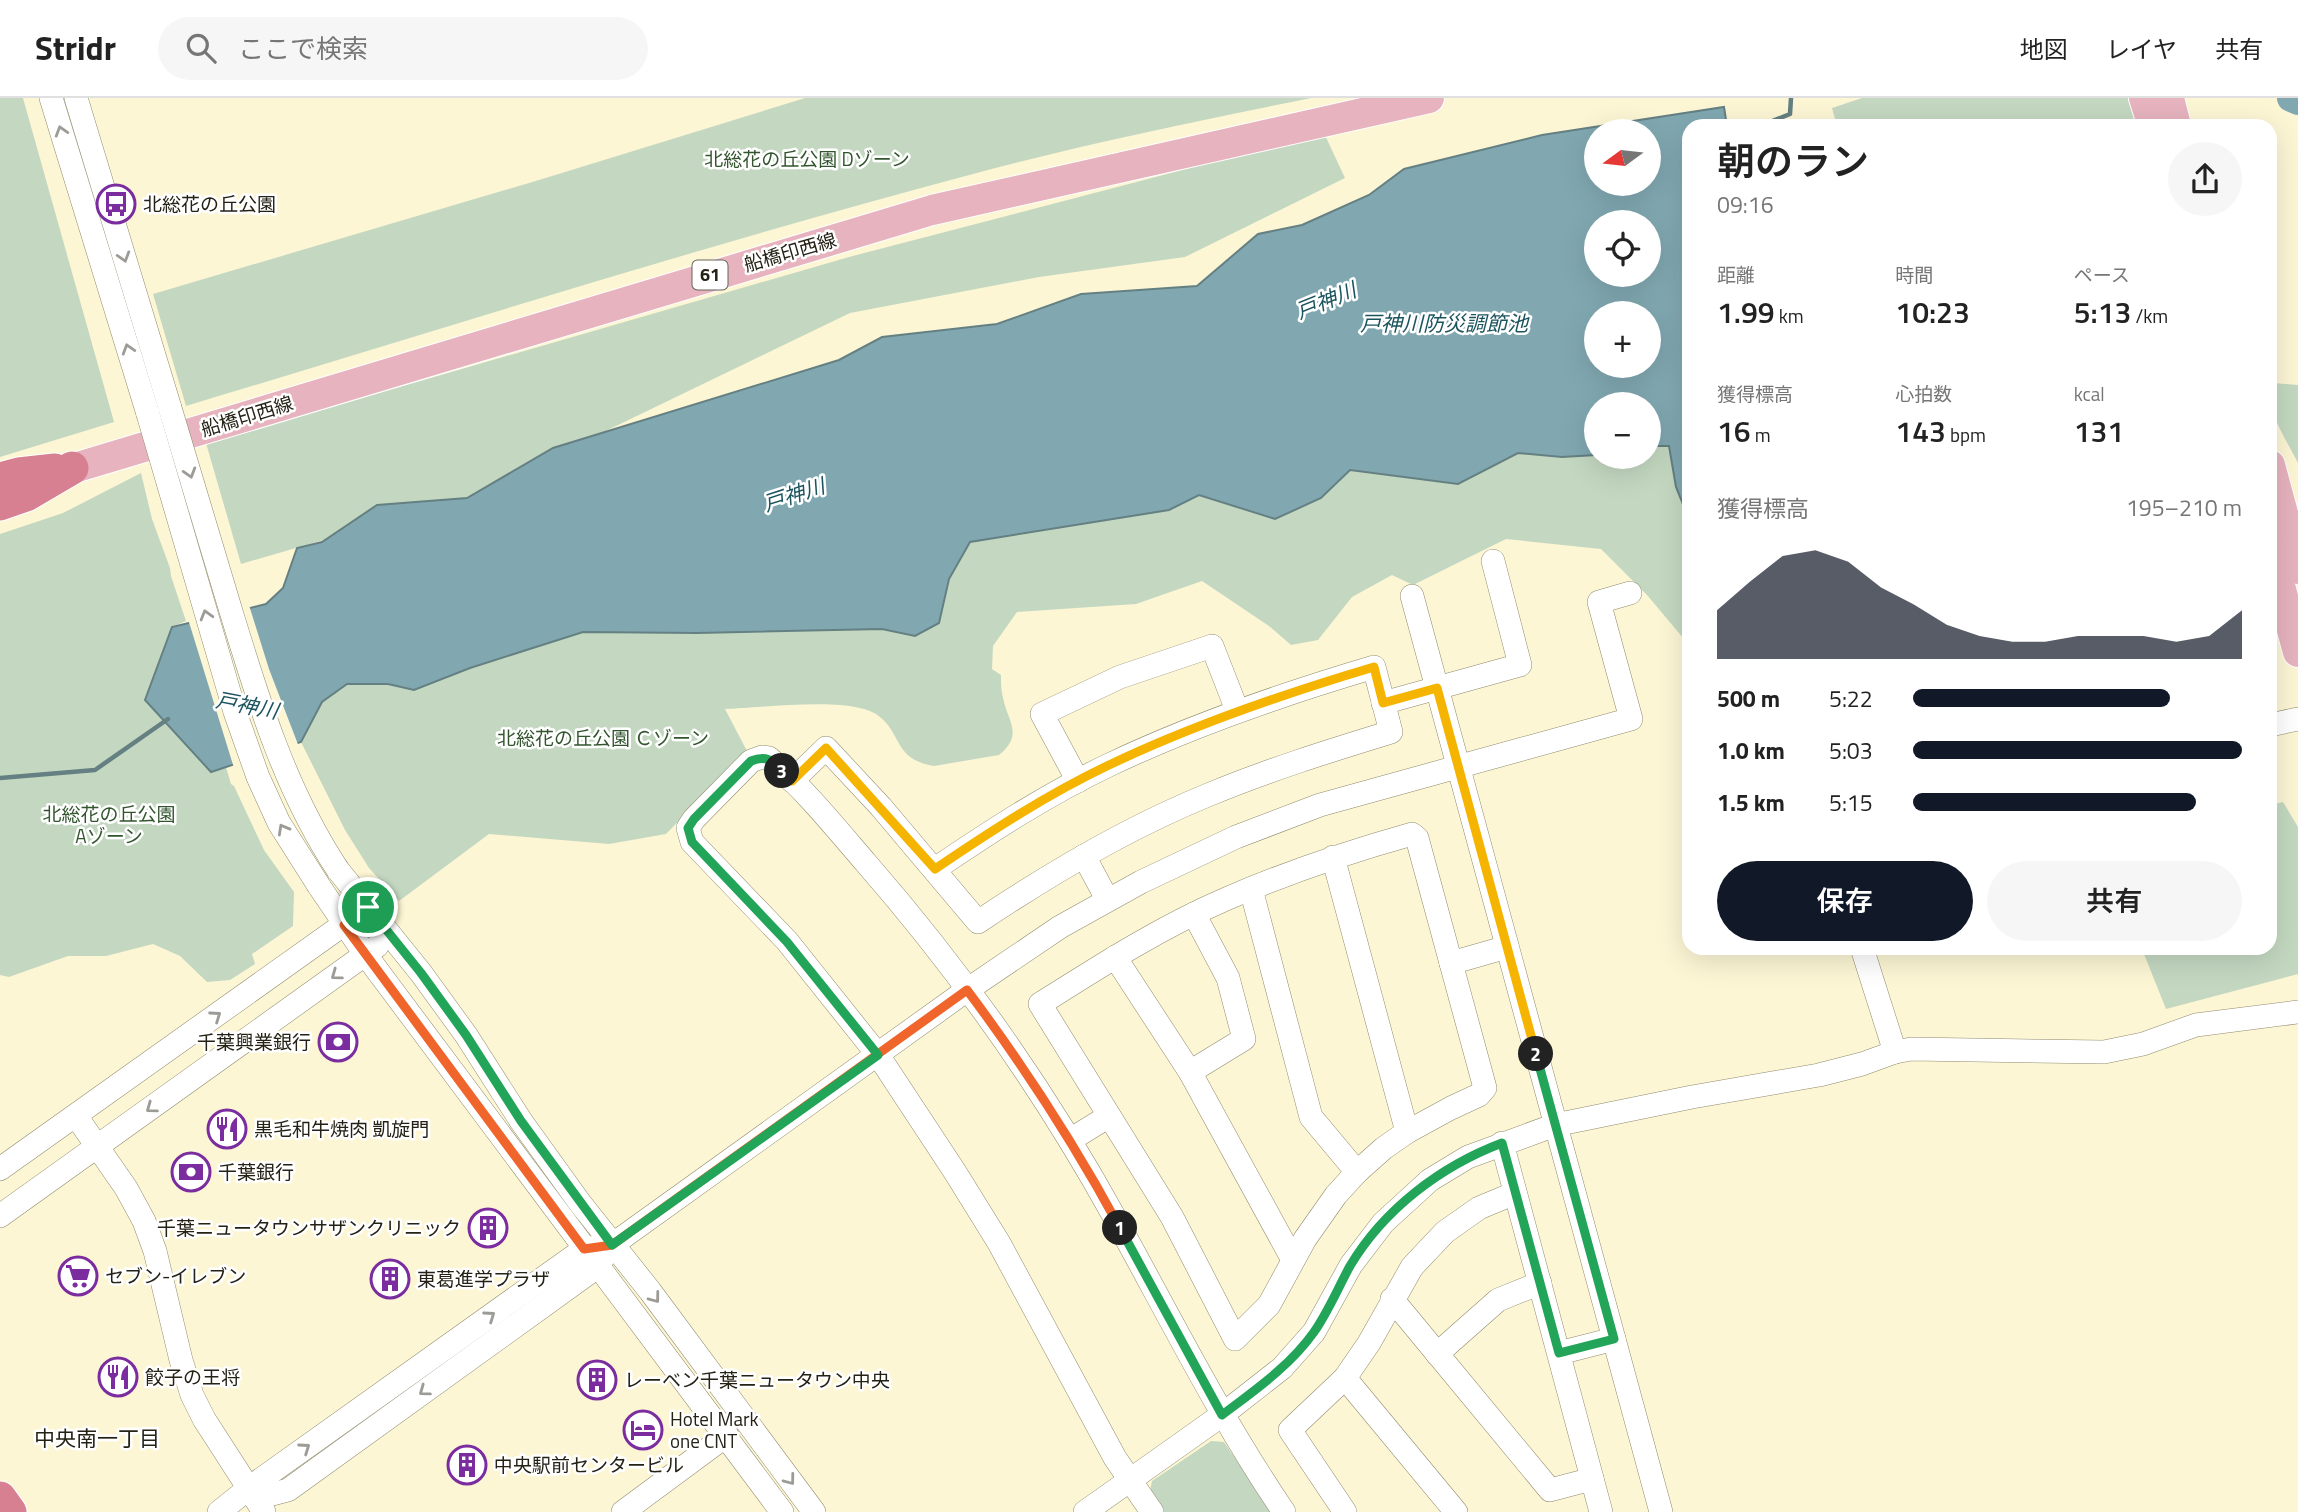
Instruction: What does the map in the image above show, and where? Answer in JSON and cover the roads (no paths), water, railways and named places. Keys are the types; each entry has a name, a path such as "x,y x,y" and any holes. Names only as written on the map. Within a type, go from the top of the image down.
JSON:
{"highway":[{"path":"0,479 72,468"},
{"path":"0,504 26,495 72,468"},
{"path":"0,1497 10,1512"}],"main road":[{"name":"船橋印西線","path":"0,490 932,210 1429,98"},
{"path":"2144,98 2151,119"},
{"path":"2169,98 2174,119"},
{"path":"2277,491 2298,569"},
{"path":"2277,574 2298,652"}],"street":[{"path":"51,98 148,414 235,712 253,764 279,823 365,954 782,1512"},
{"path":"76,98 260,704 301,808 338,870 459,1025 521,1121 814,1512"},
{"path":"1383,703 1520,665 1493,561"},
{"path":"219,1512 249,1488 612,1245 967,990 1060,927 1107,899 1201,853 1320,805 1630,719 1599,602 1630,593"},
{"path":"1412,596 1661,1512"},
{"path":"1078,781 1042,714 1090,690 1212,646 1237,710"},
{"path":"792,781 826,748 935,869 978,922 1084,856 1207,795 1289,764 1391,733 1374,667 1298,689 1180,733 1078,781 996,828 935,869"},
{"path":"2277,724 2298,719"},
{"path":"1152,1512 1115,1458 999,1243 878,1055 787,942 692,842 688,828 694,819 751,761 762,757 769,758 823,813 906,909 1030,1077 1114,1216 1222,1415 1284,1512"},
{"path":"1412,834 1417,838 1485,1088 1479,1095 1407,1132 1357,1172 1321,1215 1269,1305 1235,1339 1172,1217 1040,1004 1115,957 1194,914 1251,889 1333,857 1412,834"},
{"path":"1084,856 1107,899"},
{"path":"1333,857 1407,1132"},
{"path":"1251,889 1311,1117 1357,1172"},
{"path":"0,1169 368,907"},
{"path":"1190,1072 1244,1039 1228,978 1194,914"},
{"path":"0,1216 391,936"},
{"path":"1451,962 1507,947"},
{"path":"1864,955 1895,1052"},
{"path":"1115,957 1190,1072 1293,1260"},
{"path":"1085,1512 1270,1379 1303,1346 1325,1314 1351,1265 1383,1223 1410,1196 1468,1157 1555,1125 1819,1075 1911,1049 2105,1052 2143,1044 2196,1025 2298,1012"},
{"path":"76,1116 126,1188 147,1231 155,1251 192,1395 204,1419 264,1512"},
{"path":"1070,1140 1109,1116"},
{"path":"1502,1143 1601,1512"},
{"path":"1345,1512 1290,1430 1345,1378 1369,1343 1412,1267 1445,1232 1479,1208 1515,1193"},
{"path":"249,1488 286,1501 591,1258"},
{"path":"1437,1354 1498,1300 1540,1283"},
{"path":"1392,1299 1550,1490 1592,1479"},
{"path":"1559,1353 1614,1339"},
{"path":"1345,1378 1456,1512"},
{"path":"623,1512 727,1435"}],"water":[{"name":"戸神川防災調節池","path":"1724,107 1726,119 1682,119 1682,502 1676,487 1669,446 1661,446 1661,392 1584,392 1584,456 1562,457 1518,453 1458,484 1350,470 1321,498 1275,519 1199,495 1169,510 970,542 949,579 939,623 915,636 882,629 697,633 583,632 470,668 414,690 388,684 347,684 322,702 301,742 211,772 145,700 172,627 266,604 283,588 297,548 322,542 377,505 467,498 553,448 839,360 882,337 997,324 1081,294 1197,286 1258,234 1302,225 1369,195 1404,169 1542,135 1584,129 1584,196 1661,196 1661,119 1646,119"}],"waterway":[{"name":"戸神川","path":"1778,119 1790,114 1791,98"},
{"name":"戸神川","path":"2291,98 2298,101"},
{"name":"戸神川","path":"0,778 95,770 168,719"}],"place":[{"name":"北総花の丘公園","path":"116,204"},
{"name":"千葉興業銀行","path":"338,1042"},
{"name":"黒毛和牛焼肉 凱旋門","path":"227,1129"},
{"name":"千葉銀行","path":"191,1172"},
{"name":"千葉ニュータウンサザンクリニック","path":"488,1228"},
{"name":"セブン-イレブン","path":"78,1276"},
{"name":"東葛進学プラザ","path":"390,1279"},
{"name":"餃子の王将","path":"118,1377"},
{"name":"レーベン千葉ニュータウン中央","path":"597,1380"},
{"name":"Hotel Mark one CNT","path":"643,1430"},
{"name":"中央駅前センタービル","path":"467,1465"}],"district":[{"name":"中央南一丁目","path":"97,1439"}],"park label":[{"name":"北総花の丘公園 Dゾーン","path":"807,159"},
{"name":"北総花の丘公園 Ｃゾーン","path":"603,738"},
{"name":"北総花の丘公園 Aゾーン","path":"109,825"}]}
